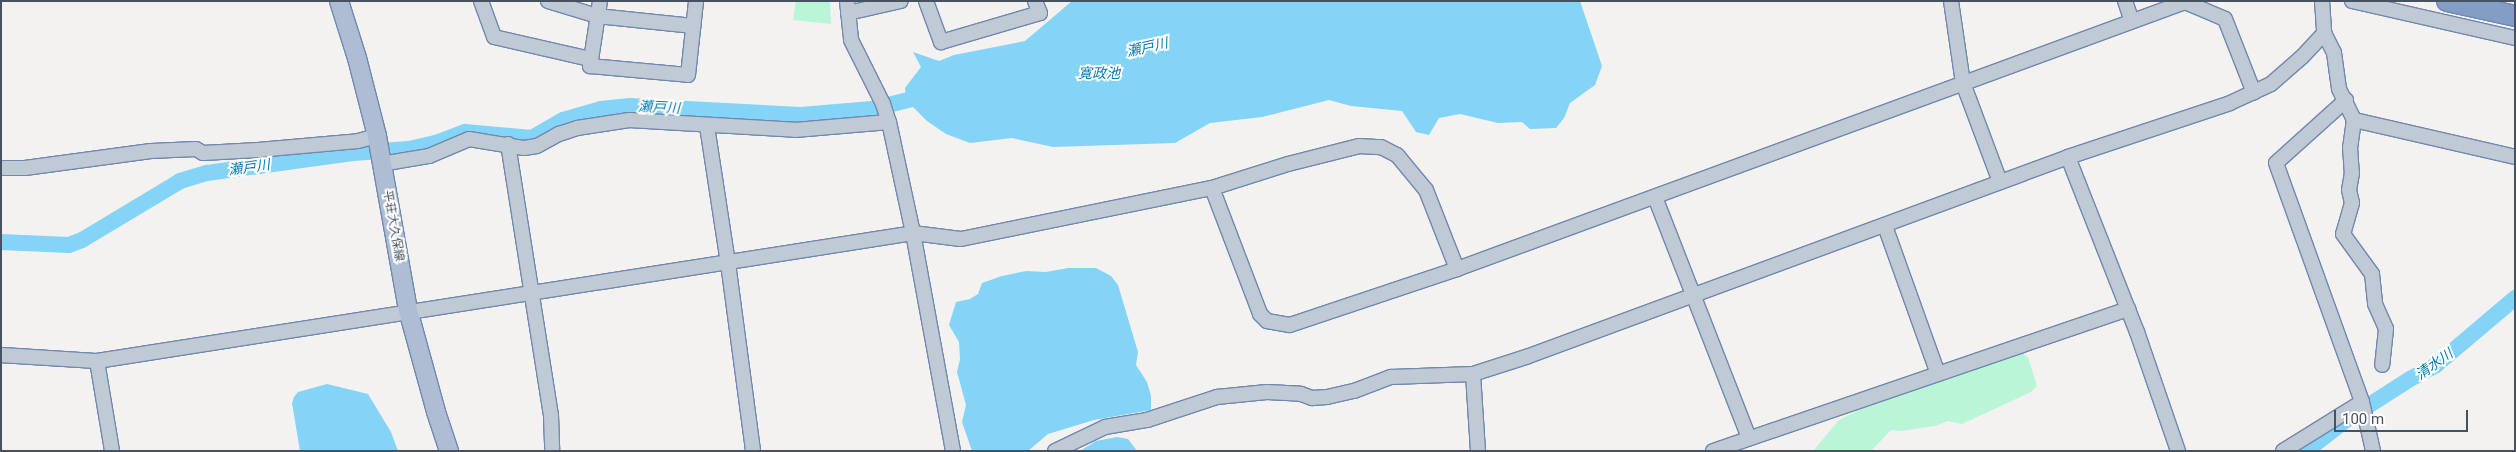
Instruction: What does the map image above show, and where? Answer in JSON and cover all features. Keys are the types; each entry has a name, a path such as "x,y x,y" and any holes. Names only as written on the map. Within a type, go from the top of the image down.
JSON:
{"highway":[{"path":"2447,1 2515,16"}],"main road":[{"name":"平荘大久保線","path":"339,1 358,58 379,151 408,310 436,412 450,451"}],"street":[{"path":"481,1 494,37 590,59"},
{"path":"548,1 598,16 693,26"},
{"path":"600,1 590,66 688,75 696,1"},
{"path":"902,1 847,7 851,40 883,104 889,122 913,233 953,451"},
{"path":"926,1 941,42 1040,13 1035,1"},
{"path":"1951,1 1963,83 2000,182"},
{"path":"2125,1 2132,21"},
{"path":"2322,1 2324,33 2334,53 2339,89 2346,100 2354,120 2350,147 2352,173 2349,190 2352,203 2343,234 2372,274 2375,304 2386,329 2382,365"},
{"path":"2352,1 2515,38"},
{"path":"1212,188 1260,314 1267,321 1290,325 1457,269 2185,2 2225,19 2254,93"},
{"path":"1055,451 1105,427 1147,420 1217,397 1267,392 1301,394 1312,398 1327,397 1354,392 1391,377 1473,374 1526,358 2068,157 2230,103 2271,84 2324,33"},
{"path":"2346,100 2276,163 2362,402 2373,451"},
{"path":"1,168 25,168 151,151 196,149 203,153 358,141 379,151 429,156 469,139 524,148 537,146 559,134 576,128 629,120 795,130 889,122"},
{"path":"2354,120 2515,157"},
{"path":"707,126 728,263 753,451"},
{"path":"508,144 530,294 551,415 552,451"},
{"path":"1,355 97,361 408,310 530,294 913,233 961,239 1212,188 1288,164 1350,149 1381,147 1397,155 1426,190 1457,269"},
{"path":"2068,157 2128,309 2178,451"},
{"path":"1655,197 1692,296 1749,438"},
{"path":"1885,226 1938,374"},
{"path":"1713,451 2128,309"},
{"path":"97,361 112,451"},
{"path":"1473,374 1478,451"},
{"path":"2283,451 2362,402"}],"green space":[{"path":"796,1 830,1 831,24 793,20"},
{"path":"2022,353 2028,357 2037,386 2031,392 1962,424 1948,421 1935,426 1901,431 1891,430 1871,451 1813,451 1839,420 1867,406"}],"water":[{"name":"寛政池","path":"1072,1 1580,1 1602,66 1595,85 1570,103 1564,118 1556,128 1530,129 1522,122 1498,123 1460,114 1439,118 1429,135 1416,132 1402,111 1351,106 1329,100 1262,117 1210,123 1175,143 1053,147 1012,138 970,143 946,134 927,121 906,100 905,88 921,67 913,52 939,61 954,55 1025,41"},
{"path":"1068,268 1096,268 1111,276 1118,285 1138,352 1136,365 1147,382 1151,396 1151,410 1094,420 1048,434 1028,451 972,451 962,422 966,405 957,372 960,359 959,342 949,325 956,302 970,299 978,294 982,283 1002,276 1026,271 1046,272"},
{"path":"327,384 368,394 391,432 398,451 300,451 292,403 294,397 298,392"},
{"path":"1117,437 1128,439 1137,451 1080,451 1096,441"}],"waterway":[{"name":"瀬戸川","path":"1,242 69,245 82,240 180,181 207,173 353,153 409,149 436,143 465,132 532,138 563,120 601,109 630,106 801,115 872,109 928,95"},
{"name":"清水川","path":"2306,451 2346,420 2410,379 2436,365 2515,298"}]}
